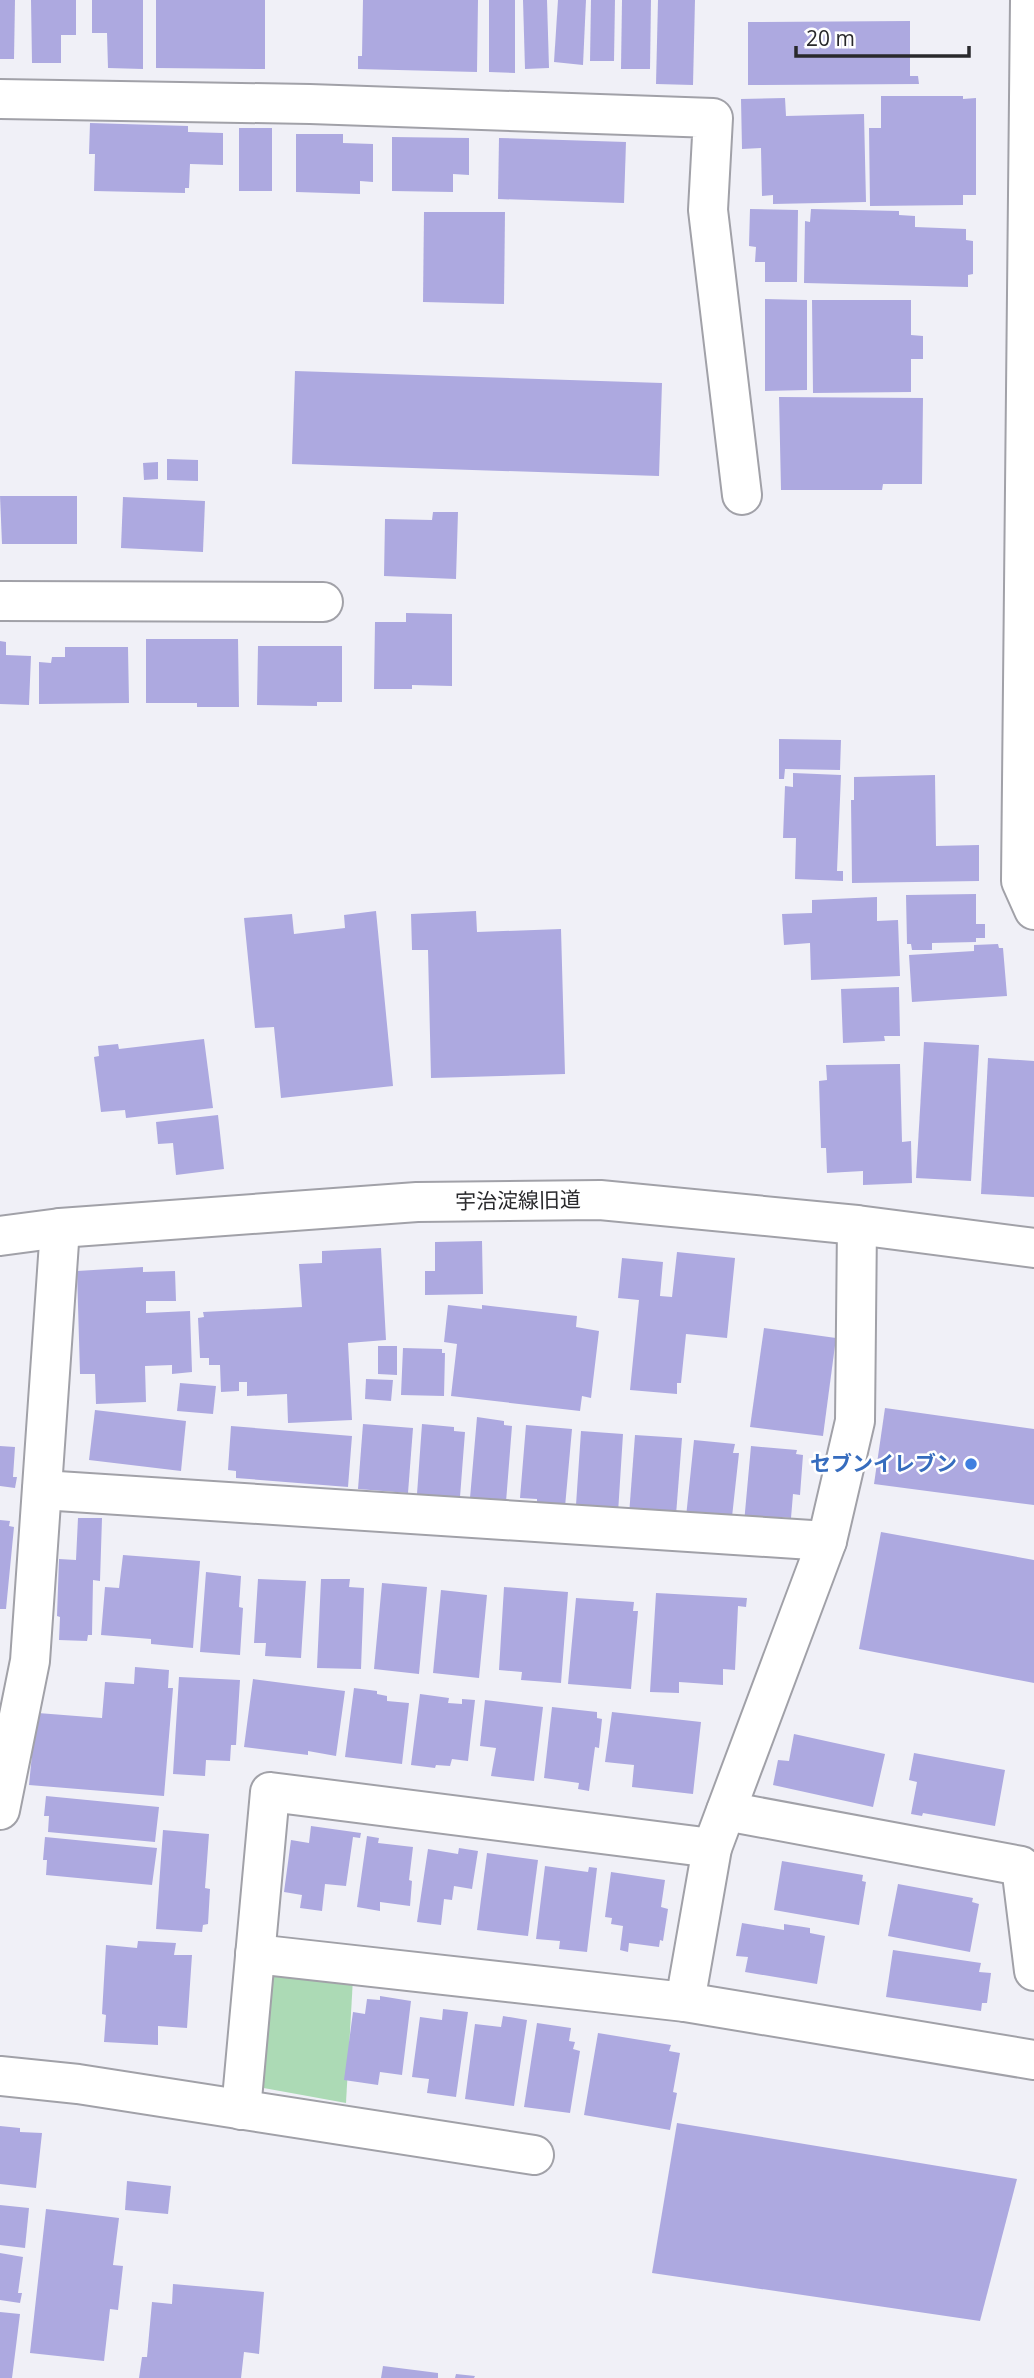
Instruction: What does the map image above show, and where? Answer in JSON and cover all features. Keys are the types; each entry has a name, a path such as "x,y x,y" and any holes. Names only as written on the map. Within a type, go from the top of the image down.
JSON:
{"street":[{"path":"1030,0 1021,881 1034,910"},
{"path":"0,99 310,104 713,118 708,210 742,495"},
{"path":"0,601 323,602"},
{"name":"宇治淀線旧道","path":"0,1236 60,1228 417,1202 600,1200 857,1225 1034,1248"},
{"path":"685,2002 712,1848 828,1541 855,1422 857,1225"},
{"path":"0,1810 30,1661 60,1228"},
{"path":"42,1490 828,1541"},
{"path":"241,2109 270,1791 712,1848"},
{"path":"726,1811 1021,1866 1034,1971"},
{"path":"255,1954 685,2002 1034,2060"},
{"path":"0,2076 78,2084 534,2155"}],"green space":[{"path":"266,1972 353,1978 346,2103 253,2086"}],"building":[{"path":"0,0 15,0 14,59 0,59"},
{"path":"31,0 76,0 76,35 61,35 61,63 32,63"},
{"path":"92,0 143,0 143,69 108,68 107,33 92,33"},
{"path":"156,0 265,0 265,69 156,68"},
{"path":"363,0 478,0 477,72 358,69 358,56 362,56"},
{"path":"489,0 515,0 515,73 489,72"},
{"path":"523,0 547,0 549,68 525,69"},
{"path":"558,0 586,0 583,65 554,62"},
{"path":"591,0 615,0 614,61 590,61"},
{"path":"622,0 651,0 650,69 621,69"},
{"path":"658,0 695,0 693,85 656,84"},
{"path":"910,21 910,76 918,76 919,84 748,85 748,22"},
{"path":"881,96 976,98 976,195 963,195 963,205 870,206 869,128 881,128"},
{"path":"785,98 786,116 864,114 866,202 773,204 773,195 762,196 761,148 742,149 741,99"},
{"path":"90,123 188,126 188,132 223,133 223,165 190,164 189,188 185,188 185,193 94,191 95,154 89,154"},
{"path":"239,128 272,128 272,191 239,191"},
{"path":"296,134 343,134 343,143 373,144 373,182 360,181 360,194 296,192"},
{"path":"392,137 469,138 469,175 453,174 453,192 392,191"},
{"path":"499,138 626,142 624,203 498,199"},
{"path":"750,209 798,210 797,282 765,282 765,262 755,262 756,247 749,246"},
{"path":"811,209 899,211 899,215 915,216 915,227 966,229 966,240 973,241 973,274 968,275 968,287 804,283 805,221 810,222"},
{"path":"424,212 505,212 504,304 423,302"},
{"path":"765,299 807,300 807,390 765,391"},
{"path":"812,300 911,300 911,335 923,336 923,359 911,359 911,392 813,393"},
{"path":"295,371 662,383 659,476 292,464"},
{"path":"779,397 923,398 922,484 883,484 882,490 781,490"},
{"path":"167,459 198,460 198,481 167,480"},
{"path":"158,462 158,479 144,480 143,463"},
{"path":"0,496 77,496 77,544 2,544"},
{"path":"123,497 205,501 203,552 121,548"},
{"path":"433,512 458,512 456,579 384,576 385,519 432,520"},
{"path":"406,613 452,614 452,686 412,685 412,689 374,689 375,622 406,622"},
{"path":"146,639 238,639 239,707 197,707 197,703 146,703"},
{"path":"0,641 6,642 6,655 31,656 29,705 0,704"},
{"path":"258,646 342,646 342,702 317,702 317,706 257,705"},
{"path":"65,647 128,647 129,703 39,704 39,662 51,663 52,657 65,657"},
{"path":"779,739 841,740 840,770 785,769 784,779 779,779"},
{"path":"793,773 841,775 837,871 843,871 843,881 795,879 796,838 783,838 785,786 793,787"},
{"path":"935,775 936,846 979,845 979,881 852,883 851,800 854,800 854,777"},
{"path":"976,894 976,924 985,924 985,938 976,938 976,942 932,943 932,950 912,950 911,944 907,944 906,895"},
{"path":"877,897 877,921 898,920 900,976 811,980 810,943 784,945 782,914 812,913 812,900"},
{"path":"376,911 393,1086 281,1098 274,1027 255,1028 244,918 292,914 294,934 345,928 344,915"},
{"path":"476,911 477,932 561,929 565,1074 431,1078 428,950 412,950 411,914"},
{"path":"998,944 999,948 1003,948 1007,996 912,1002 909,955 974,951 974,945"},
{"path":"899,987 900,1036 884,1036 885,1041 843,1043 841,989"},
{"path":"204,1039 213,1108 126,1118 125,1110 101,1112 94,1057 99,1056 98,1046 118,1044 119,1049"},
{"path":"924,1042 979,1045 971,1181 916,1178"},
{"path":"988,1058 1034,1061 1034,1197 981,1194"},
{"path":"900,1064 902,1142 911,1141 912,1183 863,1185 863,1171 827,1173 826,1148 821,1148 819,1081 827,1080 826,1065"},
{"path":"218,1115 224,1169 176,1175 173,1143 158,1144 156,1122"},
{"path":"482,1241 483,1294 425,1295 425,1271 435,1271 435,1242"},
{"path":"381,1248 386,1340 348,1343 352,1420 288,1423 287,1394 247,1396 247,1382 239,1382 239,1391 221,1392 220,1365 209,1365 209,1358 200,1358 198,1318 204,1317 203,1312 302,1307 299,1264 322,1263 322,1251"},
{"path":"677,1252 735,1258 727,1338 686,1334 681,1383 677,1383 677,1394 630,1390 639,1300 618,1298 622,1258 663,1262 660,1296 672,1297"},
{"path":"143,1267 143,1272 175,1271 176,1301 146,1301 146,1313 190,1311 192,1372 172,1374 172,1365 145,1366 146,1402 96,1404 95,1374 80,1374 77,1271"},
{"path":"448,1305 482,1309 482,1305 577,1316 576,1327 599,1331 591,1398 582,1396 580,1411 451,1396 457,1344 444,1342"},
{"path":"764,1328 836,1338 823,1436 750,1427"},
{"path":"378,1346 397,1346 397,1375 378,1374"},
{"path":"403,1348 442,1349 442,1353 445,1353 444,1396 401,1395"},
{"path":"366,1379 393,1380 391,1401 365,1399"},
{"path":"180,1383 216,1386 213,1414 177,1411"},
{"path":"885,1408 1034,1429 1034,1505 874,1484"},
{"path":"95,1410 186,1421 181,1471 89,1460"},
{"path":"477,1417 504,1421 504,1425 512,1426 506,1502 470,1498"},
{"path":"363,1424 413,1428 408,1493 358,1489"},
{"path":"422,1424 454,1427 454,1431 465,1432 460,1497 417,1494"},
{"path":"526,1425 572,1429 565,1507 537,1505 537,1499 520,1498"},
{"path":"231,1426 352,1436 348,1487 236,1478 236,1471 228,1470"},
{"path":"581,1431 623,1434 618,1513 592,1512 592,1506 576,1505"},
{"path":"635,1435 682,1438 676,1515 629,1515"},
{"path":"694,1440 735,1444 733,1453 739,1453 731,1526 686,1517"},
{"path":"0,1446 15,1447 15,1488 0,1486"},
{"path":"751,1446 797,1450 796,1454 803,1455 800,1495 793,1494 791,1518 780,1517 780,1526 744,1523"},
{"path":"78,1518 102,1518 100,1581 93,1580 92,1635 88,1635 87,1641 59,1640 59,1559 76,1560"},
{"path":"0,1520 10,1521 9,1526 14,1527 6,1609 0,1609"},
{"path":"881,1532 1034,1560 1034,1683 859,1649"},
{"path":"123,1555 200,1561 193,1648 151,1644 151,1639 101,1635 105,1587 119,1588"},
{"path":"206,1572 241,1576 239,1607 243,1608 240,1655 200,1652"},
{"path":"258,1579 306,1581 301,1658 265,1656 266,1643 254,1643"},
{"path":"321,1579 350,1579 349,1587 364,1588 361,1669 317,1668"},
{"path":"382,1583 427,1587 419,1674 374,1669"},
{"path":"504,1587 568,1592 561,1683 521,1680 522,1672 499,1670"},
{"path":"441,1590 487,1595 479,1678 433,1673"},
{"path":"656,1593 747,1598 746,1607 738,1606 735,1670 723,1669 723,1685 679,1682 679,1693 650,1692"},
{"path":"576,1598 634,1602 633,1611 638,1611 631,1689 568,1684"},
{"path":"135,1667 169,1670 168,1688 173,1688 164,1796 29,1785 38,1713 102,1718 105,1682 134,1684"},
{"path":"179,1677 240,1680 236,1745 231,1745 230,1761 206,1760 205,1776 173,1774"},
{"path":"253,1679 345,1691 336,1756 308,1751 308,1755 244,1747"},
{"path":"354,1688 377,1691 377,1694 387,1696 387,1701 409,1703 402,1764 345,1757"},
{"path":"420,1694 449,1698 448,1703 462,1704 462,1699 475,1700 468,1761 452,1759 450,1766 436,1765 435,1768 411,1765"},
{"path":"485,1700 543,1707 534,1781 491,1776 496,1748 480,1746"},
{"path":"552,1707 597,1712 597,1718 602,1719 599,1748 595,1747 589,1791 578,1789 579,1783 544,1778"},
{"path":"612,1712 701,1722 693,1794 632,1787 634,1765 605,1762"},
{"path":"794,1734 885,1754 873,1807 773,1785 778,1760 789,1761"},
{"path":"914,1753 1005,1770 995,1826 923,1813 922,1816 911,1814 917,1782 909,1780"},
{"path":"46,1796 159,1807 155,1842 48,1832 49,1816 44,1816"},
{"path":"311,1826 361,1833 360,1838 353,1837 346,1886 325,1884 322,1911 300,1908 302,1895 284,1892 291,1840 309,1843"},
{"path":"163,1830 209,1834 205,1888 210,1889 208,1924 203,1925 202,1932 156,1929"},
{"path":"367,1836 379,1838 378,1843 413,1847 409,1880 412,1881 410,1906 380,1902 380,1911 357,1907"},
{"path":"45,1837 157,1848 152,1885 46,1875 47,1860 43,1860"},
{"path":"459,1848 478,1851 472,1889 454,1886 452,1900 444,1899 441,1925 417,1922 428,1849 458,1854"},
{"path":"487,1853 538,1860 528,1936 477,1930"},
{"path":"782,1861 863,1875 862,1881 866,1882 859,1925 774,1910"},
{"path":"545,1866 588,1872 589,1867 597,1868 587,1952 559,1949 560,1941 536,1939"},
{"path":"611,1872 665,1880 661,1907 668,1909 663,1941 660,1940 659,1947 629,1943 628,1952 620,1950 623,1926 611,1924 612,1918 605,1917"},
{"path":"898,1884 973,1898 972,1902 979,1904 970,1952 888,1936"},
{"path":"742,1923 784,1930 784,1924 810,1928 810,1933 825,1936 817,1984 745,1972 748,1957 736,1956"},
{"path":"138,1941 176,1943 174,1955 192,1955 187,2028 158,2026 158,2045 104,2042 106,2015 102,2014 106,1945 137,1948"},
{"path":"893,1950 981,1963 979,1972 991,1973 987,2003 982,2003 981,2011 886,1997"},
{"path":"380,1996 411,2001 402,2075 380,2072 378,2085 344,2080 353,2012 365,2014 367,1999 380,2000"},
{"path":"443,2009 468,2012 456,2097 427,2093 429,2079 412,2077 420,2017 442,2020"},
{"path":"503,2016 527,2020 514,2106 465,2099 475,2024 501,2027"},
{"path":"537,2023 571,2028 569,2041 575,2042 573,2049 580,2051 570,2113 524,2107"},
{"path":"598,2033 671,2045 669,2051 680,2053 673,2092 677,2093 670,2130 584,2115"},
{"path":"677,2123 1017,2179 980,2321 652,2273"},
{"path":"0,2126 20,2128 20,2132 42,2133 36,2188 0,2184"},
{"path":"127,2181 171,2186 168,2214 125,2210"},
{"path":"0,2205 29,2208 25,2248 0,2245"},
{"path":"46,2209 119,2218 113,2265 123,2266 118,2310 110,2309 104,2361 30,2353"},
{"path":"0,2253 23,2257 18,2293 22,2293 20,2303 0,2300"},
{"path":"173,2284 264,2292 259,2354 244,2352 241,2378 139,2378 142,2357 147,2357 152,2302 172,2304"},
{"path":"0,2312 20,2314 12,2378 0,2378"},
{"path":"383,2366 438,2373 438,2378 381,2378"},
{"path":"456,2374 475,2376 455,2378"}],"place":[{"name":"セブンイレブン","path":"971,1464"}]}
